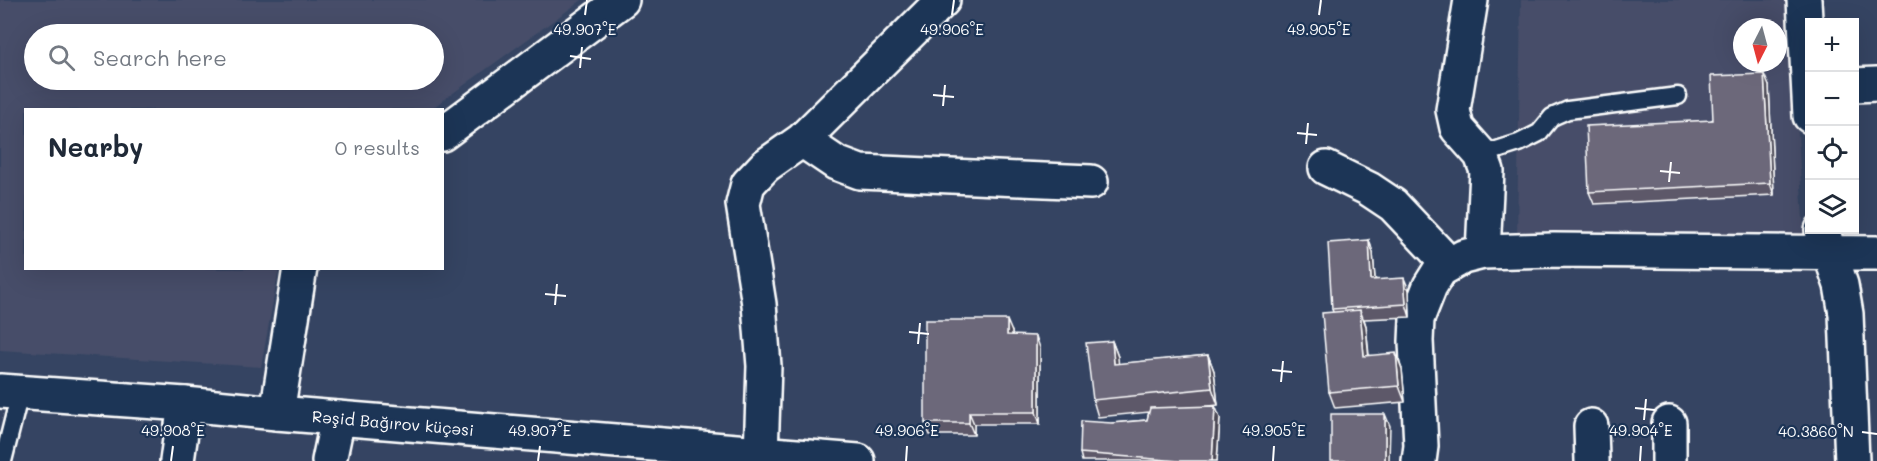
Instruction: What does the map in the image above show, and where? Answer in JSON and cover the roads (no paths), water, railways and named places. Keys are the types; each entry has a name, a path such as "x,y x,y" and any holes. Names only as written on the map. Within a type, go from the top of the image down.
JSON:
{"street":[{"path":"444,133 622,0"},
{"path":"761,454 764,366 759,304 743,204 748,184 765,166 802,140 943,0"},
{"path":"1471,0 1453,110 1457,128 1481,156 1487,171 1483,252"},
{"path":"1804,0 1808,72"},
{"path":"1859,85 1877,84"},
{"path":"802,140 836,163 860,172 1091,182"},
{"path":"1326,168 1369,189 1393,205 1449,264"},
{"path":"1827,241 1841,285 1846,314 1852,461"},
{"path":"1419,461 1421,446 1417,319 1430,286 1440,270 1463,257 1483,252 1827,241 1877,253"},
{"path":"277,413 300,270"},
{"name":"Rəşid Bağırov küçəsi","path":"10,392 185,404 800,459 858,461"},
{"path":"177,461 185,404"},
{"path":"329,461 338,418"},
{"path":"1669,423 1669,461"},
{"path":"1591,426 1592,461"}],"lane":[{"path":"1481,156 1519,143 1539,133 1552,117 1568,110 1678,96"},
{"path":"3,461 10,392"}]}
